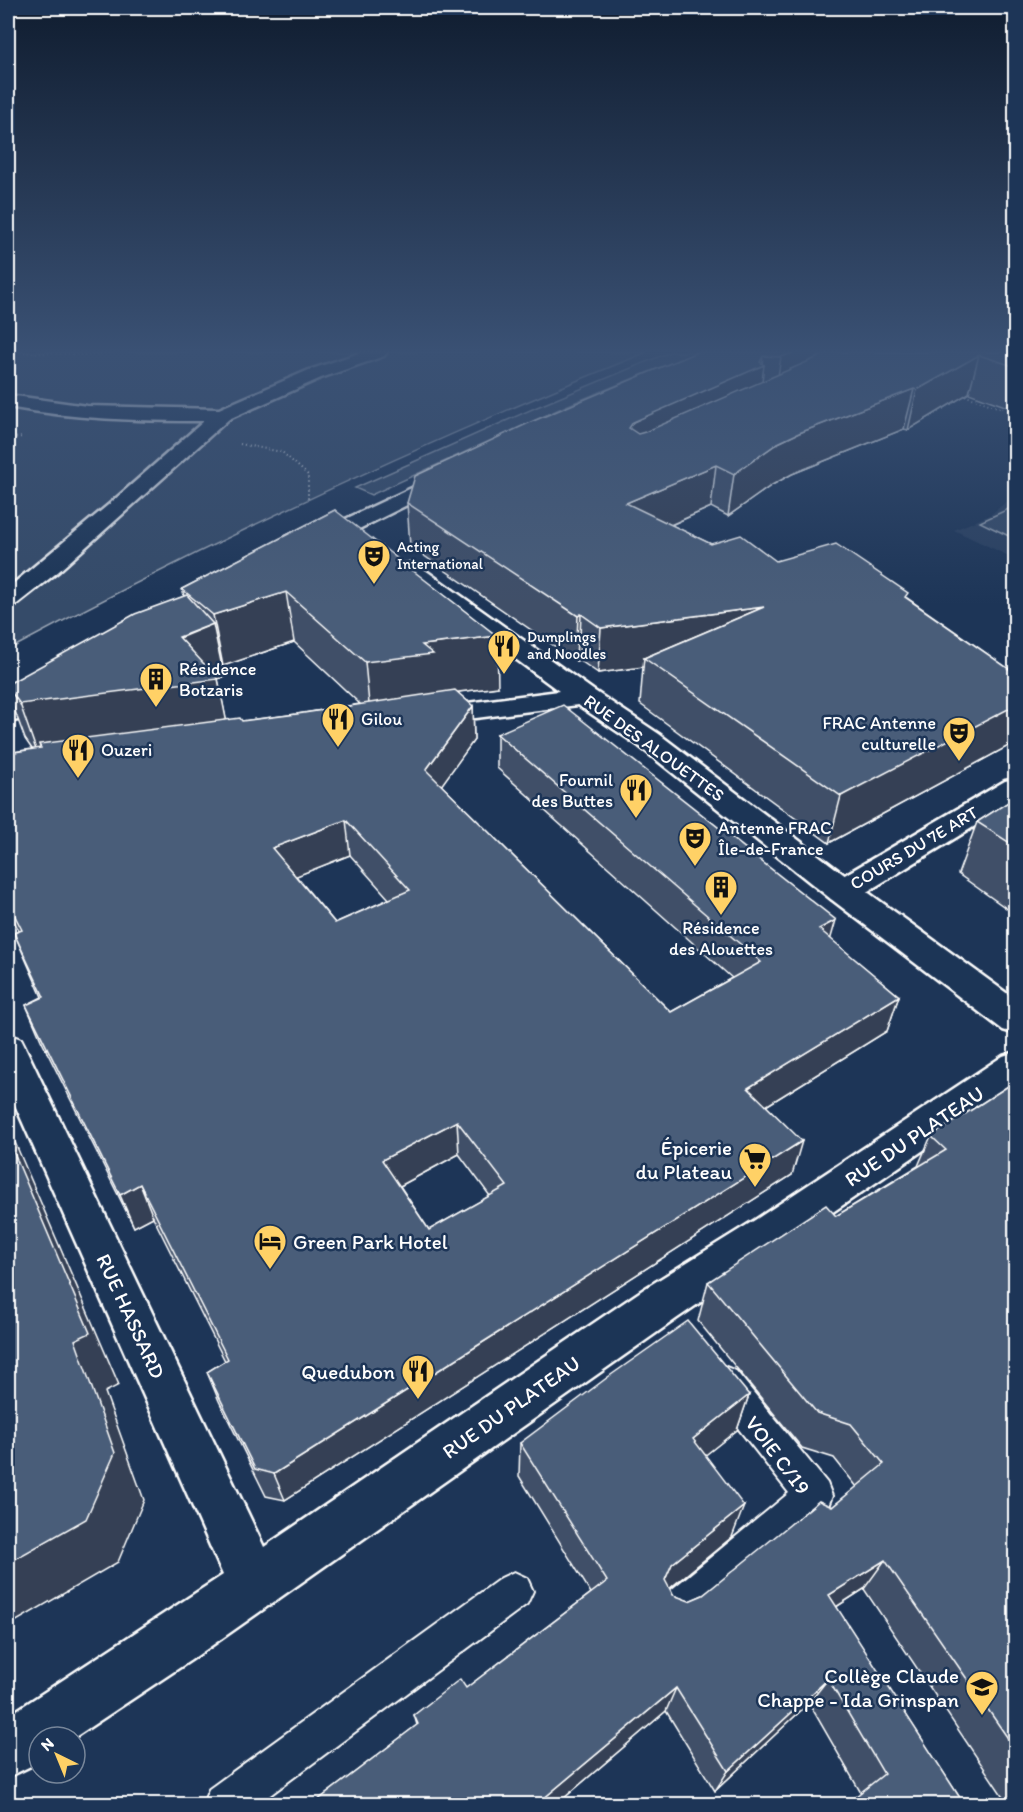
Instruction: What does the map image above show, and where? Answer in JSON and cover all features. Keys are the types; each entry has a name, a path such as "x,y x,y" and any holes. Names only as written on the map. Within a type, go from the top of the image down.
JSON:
{"street":[{"path":"8,599 51,566 198,437"},
{"path":"291,555 466,468"},
{"name":"RUE DES ALOUETTES","path":"345,527 383,550 583,696 649,740 843,891 1016,1020"},
{"path":"8,714 72,676"},
{"path":"403,719 583,696"},
{"name":"COURS DU 7E ART","path":"843,891 1016,788"},
{"name":"RUE HASSARD","path":"8,1049 254,1584"},
{"name":"RUE DU PLATEAU","path":"8,1749 254,1584 669,1315 770,1233 1016,1067"}],"lane":[{"name":"VOIE C/19","path":"678,1608 814,1496 702,1356"},
{"path":"224,1804 514,1591"}],"path":[{"path":"248,444 282,452 308,475 308,499"}],"shaded area":[{"path":"8,437 447,437 244,530 8,650"},
{"path":"471,437 499,437 371,495 355,488"},
{"path":"1015,495 1015,559 954,530 990,515"},
{"path":"1015,506 1015,539 980,522"}],"building":[{"path":"500,437 792,437 778,443 734,474 716,465 626,503 711,544 741,535 776,561 836,544 908,593 905,597 1016,674 1016,686 1013,687 1016,688 1016,705 841,796 644,658 764,607 601,628 581,614 578,616 407,503 415,476"},
{"path":"335,510 497,636 422,645 433,654 365,662 286,592 213,615 182,589"},
{"path":"187,595 213,624 179,637 218,679 20,704 8,688 8,684 135,614"},
{"path":"455,690 473,706 426,770 671,1012 761,962 497,734 563,705 836,920 819,929 899,996 748,1088 802,1141 274,1474 255,1469 207,1372 228,1359 140,1184 120,1195 26,1005 44,997 14,933 22,930 8,902 8,753 41,748 39,744 240,718 242,721","holes":["346,820 410,890 335,923 272,848","457,1121 507,1186 429,1230 382,1160"]},
{"path":"1016,797 1016,847 977,822"},
{"path":"1016,1081 1016,1750 885,1560 829,1595 964,1804 846,1804 884,1774 828,1679 728,1771 676,1688 537,1804 313,1804 418,1724 414,1715 460,1679 466,1688 607,1581 520,1443 688,1321 749,1395 693,1439 744,1506 672,1564 665,1580 673,1595 689,1601 703,1595 819,1501 832,1507 884,1464 851,1424 817,1413 708,1282 826,1205 836,1216 946,1150 931,1136"},
{"path":"8,1139 90,1333 75,1340 115,1453 86,1519 8,1563"}],"place":[{"name":"Acting International","path":"374,585"},
{"name":"Dumplings and Noodles","path":"504,675"},
{"name":"Résidence Botzaris","path":"156,708"},
{"name":"Gilou","path":"338,748"},
{"name":"FRAC Antenne culturelle","path":"959,762"},
{"name":"Ouzeri","path":"78,779"},
{"name":"Fournil des Buttes","path":"636,819"},
{"name":"Antenne FRAC Île-de-France","path":"695,867"},
{"name":"Résidence des Alouettes","path":"721,916"},
{"name":"Épicerie du Plateau","path":"755,1188"},
{"name":"Green Park Hotel","path":"270,1270"},
{"name":"Quedubon","path":"418,1400"},
{"name":"Collège Claude Chappe - Ida Grinspan","path":"982,1716"}]}
